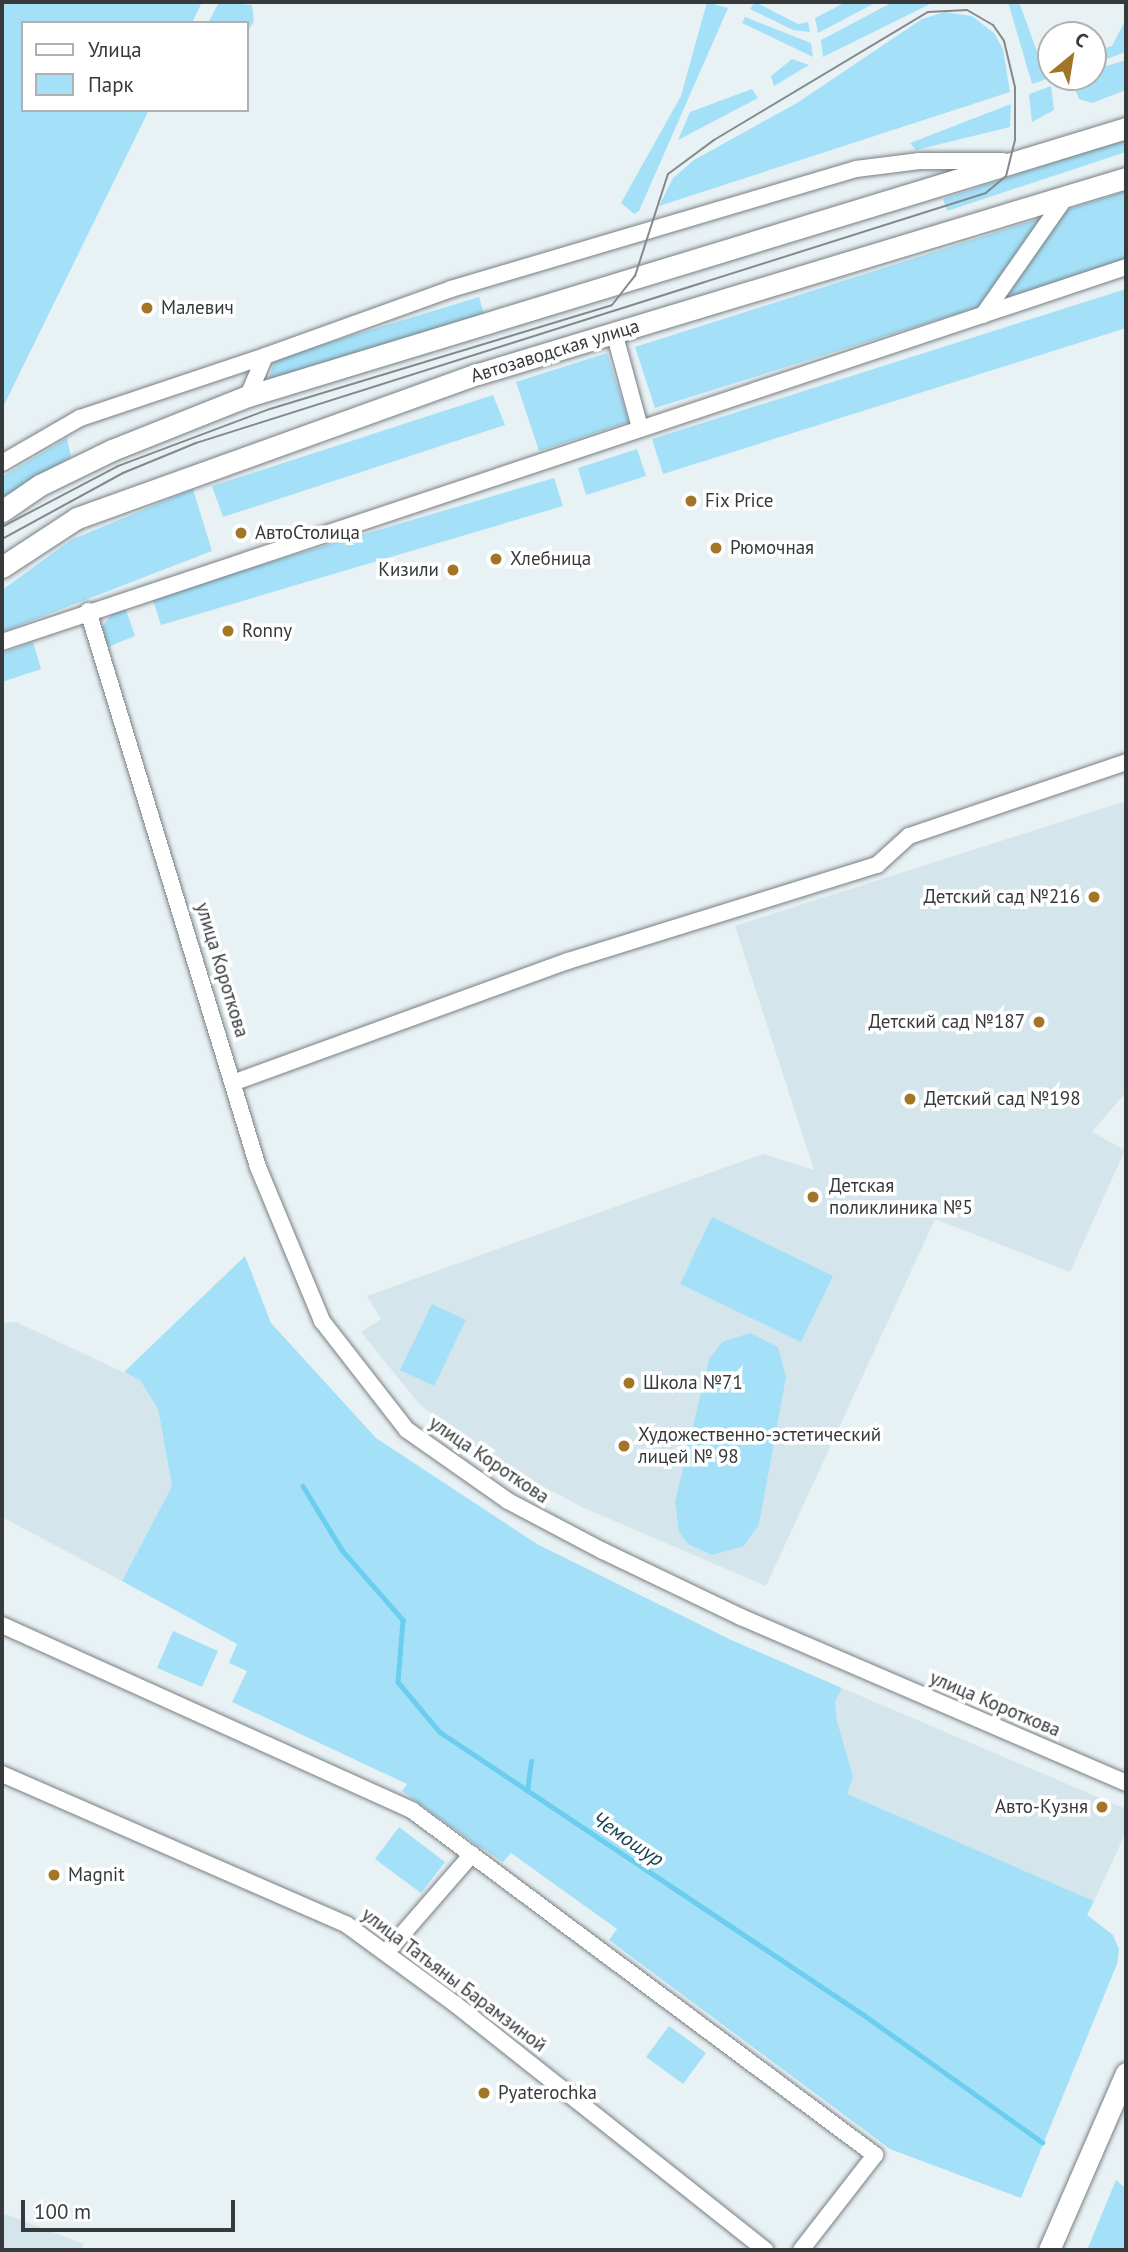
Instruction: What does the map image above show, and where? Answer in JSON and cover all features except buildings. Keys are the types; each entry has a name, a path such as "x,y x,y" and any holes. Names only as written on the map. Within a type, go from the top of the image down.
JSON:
{"main road":[{"path":"2,510 40,485 111,450 248,396 1126,128"},
{"name":"Автозаводская улица","path":"2,567 77,518 478,374 1126,178"},
{"path":"1049,2250 1126,2073"}],"street":[{"path":"2,463 80,418 265,356 451,289 856,169 919,161 1019,161"},
{"path":"983,315 1065,198"},
{"path":"2,642 88,611 1126,267"},
{"path":"614,332 640,428"},
{"path":"248,396 265,356"},
{"name":"улица Короткова","path":"88,611 235,1082 258,1167 322,1321 407,1430 508,1501 603,1551 741,1617 1126,1783"},
{"path":"235,1082 568,961 877,865 909,836 1126,762"},
{"path":"2,1625 413,1811 875,2155 801,2250"},
{"name":"улица Татьяны Барамзиной","path":"2,1774 299,1901 347,1925 765,2250"},
{"path":"386,1953 472,1854"}],"shaded area":[{"path":"1126,801 1126,1092 1092,1132 1125,1150 1070,1272 935,1219 766,1586 582,1507 491,1458 420,1405 361,1332 381,1319 367,1296 701,1176 763,1154 814,1170 735,926"},
{"path":"16,1322 140,1380 158,1409 172,1486 122,1581 2,1517 2,1323"},
{"path":"842,1688 1126,1809 1126,1832 1094,1901 846,1794 835,1703"},
{"path":"2,2213 84,2244 81,2250 2,2250"}],"green space":[{"path":"2,2 202,2 193,21 21,21 21,112 148,112 2,409"},
{"path":"219,2 252,5 254,21 248,31 248,21 209,21"},
{"path":"707,2 728,8 639,211 634,214 621,203 681,96"},
{"path":"755,2 798,24 808,22 810,32 793,30 750,9"},
{"path":"846,2 877,2 818,33 815,18"},
{"path":"893,2 934,2 823,57 821,40"},
{"path":"1008,2 1019,2 1037,52 1037,82 1032,84"},
{"path":"945,12 972,16 994,33 1003,49 1010,92 659,206 673,178 694,160 797,103 922,19"},
{"path":"745,17 811,43 813,57 742,23"},
{"path":"1126,19 1126,52 1107,59 1107,48 1112,46"},
{"path":"792,59 809,65 774,86 771,76"},
{"path":"1126,60 1126,90 1092,103 1079,99 1076,91 1107,91 1107,66"},
{"path":"752,89 758,98 678,140 690,112"},
{"path":"1052,91 1054,110 1032,122 1029,94"},
{"path":"1011,104 1010,127 916,150 910,143"},
{"path":"1126,138 1126,152 947,211 943,199"},
{"path":"1126,191 1126,261 655,408 635,347"},
{"path":"1126,289 1126,328 663,474 652,439"},
{"path":"479,297 484,314 269,379 275,359"},
{"path":"607,353 629,422 539,451 516,382"},
{"path":"493,395 505,425 223,517 212,486"},
{"path":"67,438 71,457 2,498 2,477"},
{"path":"637,449 646,476 586,495 578,468"},
{"path":"554,478 563,506 161,625 152,597"},
{"path":"193,489 212,551 2,632 2,590 71,540"},
{"path":"125,607 135,636 108,647 102,627 116,608"},
{"path":"33,642 41,669 2,682 2,653"},
{"path":"712,1217 833,1276 801,1342 680,1284"},
{"path":"245,1256 271,1323 376,1438 537,1544 729,1639 842,1688 835,1703 837,1721 853,1777 847,1794 1094,1901 1087,1915 1113,1935 1119,1949 1117,1964 1021,2198 890,2149 609,1940 617,1929 511,1853 503,1862 402,1791 407,1784 232,1702 247,1671 229,1663 237,1644 122,1581 172,1486 158,1409 140,1380 124,1372"},
{"path":"432,1304 466,1320 434,1386 400,1370"},
{"path":"750,1333 778,1347 786,1377 759,1524 744,1546 712,1555 688,1544 679,1532 675,1502 709,1359 722,1342"},
{"path":"173,1631 218,1651 202,1687 157,1668"},
{"path":"399,1827 445,1862 421,1893 375,1859"},
{"path":"669,2026 706,2053 683,2084 646,2057"},
{"path":"1116,2180 1126,2189 1126,2250 1087,2250"}],"waterway":[{"name":"Чемошур","path":"303,1486 342,1550 403,1620 398,1682 440,1732 864,2015 1042,2142"},
{"path":"527,1790 531,1761"}],"tram line":[{"path":"2,527 118,466 270,409 612,305 635,276 668,174 714,140 928,12 967,10 993,25 1004,41 1015,87 1015,140 1006,176 986,193 196,443 123,473 2,539"}],"place":[{"name":"Малевич","path":"147,308"},
{"name":"Fix Price","path":"691,501"},
{"name":"АвтоСтолица","path":"241,533"},
{"name":"Рюмочная","path":"716,548"},
{"name":"Хлебница","path":"496,559"},
{"name":"Кизили","path":"453,570"},
{"name":"Ronny","path":"228,631"},
{"name":"Детский сад №216","path":"1094,897"},
{"name":"Детский сад №187","path":"1039,1022"},
{"name":"Детский сад №198","path":"910,1099"},
{"name":"Детская поликлиника №5","path":"813,1197"},
{"name":"Школа №71","path":"629,1383"},
{"name":"Художественно-эстетический лицей № 98","path":"624,1446"},
{"name":"Авто-Кузня","path":"1102,1807"},
{"name":"Magnit","path":"54,1875"},
{"name":"Pyaterochka","path":"484,2093"}]}
